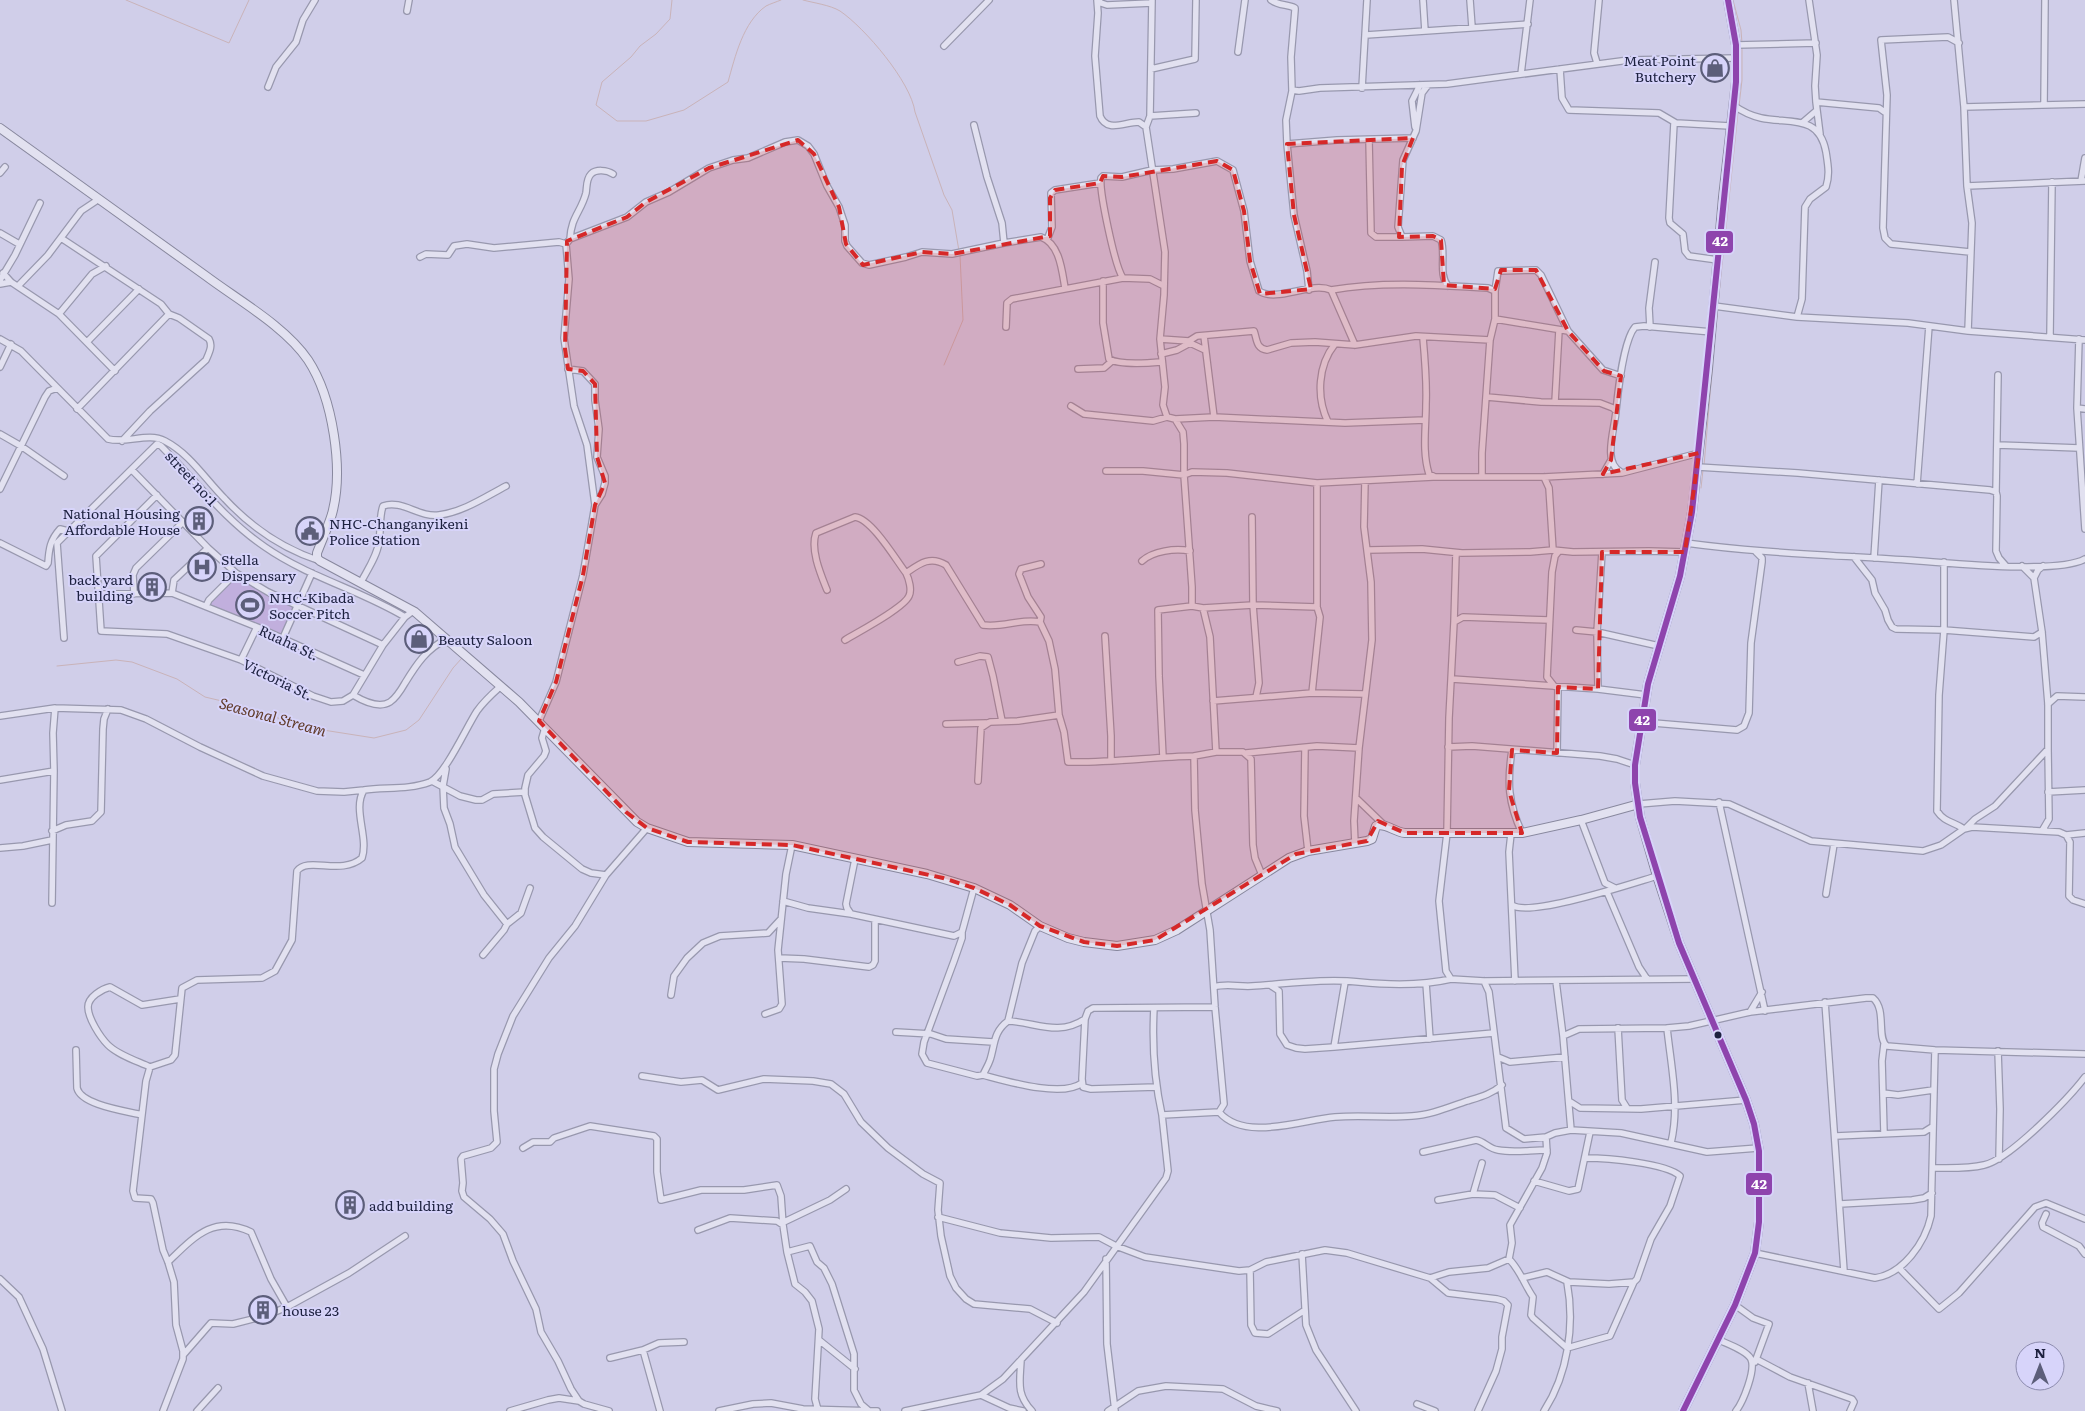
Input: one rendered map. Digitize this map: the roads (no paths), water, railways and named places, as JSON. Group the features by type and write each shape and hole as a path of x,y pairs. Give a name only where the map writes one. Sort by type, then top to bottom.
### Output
{"street":[{"path":"268,87 276,67 296,42 303,20 315,0"},
{"path":"407,11 409,0"},
{"path":"944,46 990,0"},
{"path":"1098,0 1105,5 1152,2 1150,116 1146,128 1165,252 1160,339 1165,386 1163,405 1167,417"},
{"path":"1098,0 1095,56 1102,122 1109,126 1139,122 1146,128"},
{"path":"1151,69 1195,59 1196,0"},
{"path":"1238,52 1245,0"},
{"path":"1272,0 1276,3 1295,8 1292,90 1286,120 1287,144 1294,215 1307,271 1309,290"},
{"path":"1362,88 1367,0"},
{"path":"1423,0 1425,31"},
{"path":"1470,0 1472,27"},
{"path":"1521,74 1530,0"},
{"path":"1598,63 1594,53 1599,0"},
{"path":"1683,1411 1735,1305 1755,1253 1759,1214 1758,1148 1754,1124 1746,1100 1679,943 1640,817 1635,783 1635,765 1648,684 1680,576 1698,467 1737,58 1728,0"},
{"path":"1797,317 1802,299 1805,207 1810,199 1826,187 1829,170 1816,110 1817,55 1809,0"},
{"path":"1954,0 1964,107 1967,186 1972,223 1968,331"},
{"path":"2044,105 2045,0"},
{"path":"1098,13 1105,5"},
{"path":"1366,35 1528,24"},
{"path":"1958,43 1948,37 1882,40 1887,95 1883,228 1886,238 1892,244 1957,249 1970,252"},
{"path":"1736,45 1816,43"},
{"path":"1292,90 1477,82 1521,74 1629,60 1737,58"},
{"path":"1560,69 1562,98 1570,110 1659,113 1676,123 1730,126"},
{"path":"1416,131 1412,101 1420,85"},
{"path":"1402,237 1398,227 1402,166 1405,153 1416,131 1420,98 1428,85"},
{"path":"1816,102 1879,108 1886,113"},
{"path":"1733,104 1759,118 1802,123 1820,134"},
{"path":"1964,107 2085,104"},
{"path":"1802,123 1816,110"},
{"path":"1150,116 1196,114"},
{"path":"1674,123 1670,223 1683,234 1685,251 1689,256 1718,260"},
{"path":"974,125 987,177 1002,223 1004,243"},
{"path":"0,128 284,334 308,361 328,406 336,446 334,503 332,514 317,553 317,558 320,561"},
{"path":"1287,144 1412,138"},
{"path":"420,257 426,254 448,255 454,246 461,244 494,248 568,241 626,217 646,202 669,192 709,168 733,160 748,158 778,145 798,140 808,146 814,154 827,186 839,207 845,225 846,244 864,264 869,265 922,252 952,254 1041,237 1047,240 1060,261 1065,288"},
{"path":"1369,140 1370,233 1376,237 1433,236 1441,240 1443,246 1444,278 1448,286"},
{"path":"1967,186 2083,181 2085,158"},
{"path":"1122,278 1114,257 1100,181 1103,176 1122,177 1152,170 1172,169 1217,161 1233,170 1244,211 1251,269 1259,291 1263,294 1366,286 1448,286 1488,288 1495,291"},
{"path":"0,173 6,167"},
{"path":"539,721 558,675 583,575 595,505 586,442 576,412 564,338 568,279 568,241 571,224 584,199 588,177 593,172 598,171 613,174"},
{"path":"1047,240 1052,227 1051,193 1056,190 1100,181"},
{"path":"2050,336 2052,182"},
{"path":"18,286 48,255 81,211 99,199"},
{"path":"0,280 40,202"},
{"path":"0,233 20,244"},
{"path":"61,238 161,304 169,314 179,318 209,339 211,343 206,360 150,411 122,440"},
{"path":"1650,327 1649,308 1655,262"},
{"path":"59,314 92,274 106,266"},
{"path":"1482,477 1490,340 1495,319 1495,291 1498,272 1536,270 1541,275 1568,331 1603,370 1621,376"},
{"path":"3,273 11,282 59,314 115,371"},
{"path":"1006,327 1007,303 1012,299 1122,278 1140,277 1156,281 1164,286"},
{"path":"1156,281 1164,279"},
{"path":"1103,281 1102,300 1107,355 1112,361 1162,362"},
{"path":"0,284 11,282"},
{"path":"87,342 138,289"},
{"path":"1331,290 1355,345"},
{"path":"1714,306 1797,317 2082,339 2077,408 2085,529"},
{"path":"77,409 169,314"},
{"path":"1495,319 1568,331"},
{"path":"1603,474 1611,460 1621,376 1632,331 1640,326 1712,332"},
{"path":"1917,484 1929,326"},
{"path":"1555,402 1559,330"},
{"path":"1161,354 1177,350 1197,336 1254,331 1258,345 1263,350 1291,343 1315,342 1355,345 1402,338 1490,340"},
{"path":"1204,336 1214,417"},
{"path":"1423,338 1426,392 1424,434 1427,467 1429,474 1435,477"},
{"path":"0,339 11,344 108,440 155,438 164,441 189,457 226,501 272,539 295,553 320,561 413,611 539,721 626,812 647,828 694,843 792,845 935,876 974,888 1010,904 1040,926 1084,942 1117,946 1155,940 1171,933 1289,858 1308,851 1372,839 1376,826 1383,824"},
{"path":"1160,339 1189,342 1205,350"},
{"path":"0,366 11,344"},
{"path":"1328,422 1323,408 1321,376 1325,357 1335,344"},
{"path":"1078,369 1107,367 1112,361"},
{"path":"568,369 583,371 595,384 594,400 599,429 598,457 605,476 602,494 595,505"},
{"path":"1998,375 1996,551 1998,558 2006,566"},
{"path":"0,489 45,397 49,391 57,388"},
{"path":"1487,397 1600,403 1616,411"},
{"path":"1071,406 1084,414 1153,421 1167,417 1175,419 1214,417 1345,423 1425,420"},
{"path":"2077,408 2085,409"},
{"path":"1175,419 1180,424 1183,432 1192,606"},
{"path":"0,434 22,446 64,476"},
{"name":"street no:1","path":"64,638 57,543 68,530 132,470 153,446 159,444 204,493 246,532 283,559 352,590 405,617"},
{"path":"1997,445 2079,448"},
{"path":"1106,471 1128,470 1184,475 1192,472 1227,473 1317,483 1435,477 1558,477 1622,473 1699,453"},
{"path":"1611,460 1618,471 1622,473"},
{"path":"1484,464 1493,477"},
{"path":"1698,467 1743,468 1996,492"},
{"path":"132,470 208,548 236,573 268,592 383,645"},
{"path":"1543,685 1547,676 1552,572 1556,550 1549,488 1544,477"},
{"path":"1549,488 1558,477"},
{"path":"1874,558 1879,480"},
{"path":"1355,843 1354,822 1359,748 1372,640 1372,582 1364,527 1365,481"},
{"path":"1312,693 1320,617 1317,607 1317,483"},
{"path":"360,582 376,555 379,544 380,513 383,506 389,504 398,505 425,514 438,515 476,502 506,486"},
{"path":"98,594 96,556 157,496"},
{"path":"828,590 821,574 814,538 816,533 855,517 868,524 906,573 910,590 906,600 896,609 845,640"},
{"path":"1252,517 1253,605 1259,683 1256,697"},
{"path":"134,594 133,575 136,568 183,522"},
{"path":"0,543 46,566 53,537 60,530 68,530"},
{"path":"172,593 174,580 208,548"},
{"path":"1368,550 1422,549 1456,553 1556,550 1602,552 1685,548 2006,566 2044,566 2084,561"},
{"path":"1142,561 1151,555 1190,550"},
{"path":"1642,722 1737,730 1744,726 1749,713 1750,642 1762,562 1762,558 1756,551"},
{"path":"1988,565 1996,551"},
{"path":"1598,689 1597,632 1602,552"},
{"path":"1451,979 1446,971 1439,901 1447,833 1448,747 1456,553"},
{"path":"1854,557 1872,580 1875,593 1892,626 1896,629 1944,630 2034,637 2042,642"},
{"path":"906,573 918,563 929,560 946,565 983,625 999,626 1028,620 1040,622"},
{"path":"1944,562 1944,630 1939,695 1937,810 1944,820 1965,828 1999,827 2059,832 2066,835 2085,833"},
{"path":"1041,564 1021,569 1019,574 1028,597 1041,616 1040,622 1049,641 1055,669 1068,762 1124,762 1163,757 1194,756 1216,752 1246,753 1305,748 1359,748"},
{"path":"2022,566 2034,578"},
{"path":"2042,831 2049,821 2048,704 2042,632 2034,578 2038,570 2044,566"},
{"path":"206,606 209,600 236,573"},
{"path":"282,640 312,573"},
{"name":"Ruaha St.","path":"98,594 172,593 256,627 364,675"},
{"name":"Victoria St.","path":"98,594 101,631 167,634 241,660 324,700 340,702 353,695"},
{"path":"1163,757 1158,610 1192,606 1203,608 1253,605 1317,607"},
{"path":"1203,608 1210,637 1216,752"},
{"path":"413,611 405,617 383,645 353,695 366,702 389,703 420,659 439,642 447,639"},
{"path":"1454,622 1463,617 1549,620"},
{"path":"241,660 256,627"},
{"path":"1576,630 1597,632 1659,646"},
{"path":"2034,637 2042,632"},
{"path":"1105,636 1111,736 1110,761"},
{"path":"958,662 980,656 988,657 1002,721"},
{"path":"1547,676 1556,686 1557,753"},
{"path":"1452,679 1598,689 1646,695"},
{"path":"501,686 487,698 458,742 446,767 443,786 444,808 456,847 480,888 507,924"},
{"path":"1213,701 1312,693 1364,694"},
{"path":"2048,704 2057,696 2085,696"},
{"path":"0,716 55,708 120,710 146,719 256,774 279,779 299,787 327,792 401,788 432,781 446,767"},
{"path":"52,903 53,732 55,708"},
{"path":"52,831 66,825 92,821 101,812 103,729 108,709"},
{"path":"946,724 1018,721 1060,714"},
{"path":"978,781 981,728 986,723"},
{"path":"545,728 542,738 546,751 528,775 525,792 535,828 543,837 582,869 591,873 606,875"},
{"path":"1448,747 1472,746 1612,758 1635,765"},
{"path":"1305,748 1304,816 1308,851"},
{"path":"1356,798 1383,824 1398,833 1522,833 1581,820 1639,804 1675,801 1719,802 1738,807 1811,841 1923,852 1941,845 1965,828 1975,818 1995,806 2048,749"},
{"path":"1512,750 1508,779 1509,791 1516,821 1522,833"},
{"path":"1246,753 1251,759 1253,845 1255,858 1262,875"},
{"path":"1194,756 1194,790 1202,884 1208,911 1214,1007 1224,1104 1218,1112"},
{"path":"0,780 54,771"},
{"path":"432,781 460,796 476,800 482,800 493,794 525,792"},
{"path":"180,999 142,1006 110,987 94,995 88,1006 90,1015 108,1045 150,1067 171,1060 175,1055 180,999 184,985 197,980 262,978 275,970 292,940 298,868 306,865 347,867 362,858 364,843 360,798 364,790"},
{"path":"2048,792 2085,790"},
{"path":"1719,802 1766,1011"},
{"path":"1581,820 1605,883 1615,888"},
{"path":"2049,821 2059,832"},
{"path":"579,1401 541,1332 536,1309 503,1234 490,1219 464,1197 462,1191 461,1159 463,1156 491,1148 497,1142 494,1111 494,1069 506,1031 521,1001 549,958 575,926 606,875 647,828"},
{"path":"1511,834 1509,848 1515,981"},
{"path":"2066,835 2070,842 2071,852 2069,896 2073,900 2085,904"},
{"path":"0,848 23,846 52,840"},
{"path":"1826,894 1834,844"},
{"path":"765,1014 779,1009 782,1004 779,958 780,920 792,845"},
{"path":"852,914 846,904 854,859"},
{"path":"1513,916 1521,909 1607,892 1657,876"},
{"path":"484,955 507,924 520,913 530,888"},
{"path":"974,888 962,938 932,1024 926,1034 922,1054 927,1063 1012,1083 1070,1089 1082,1083"},
{"path":"1607,892 1639,967 1648,979"},
{"path":"783,902 808,908 852,914 875,921 948,936 954,936 962,932"},
{"path":"1512,905 1521,909"},
{"path":"671,995 674,976 687,958 703,943 720,936 768,933 780,920"},
{"path":"779,958 869,967 875,961 875,921"},
{"path":"983,1075 990,1059 993,1042 1002,1025 1008,1021 1022,964 1035,931 1040,926"},
{"path":"1214,987 1224,985 1247,986 1345,982 1380,985 1426,983 1451,979 1484,981 1695,979"},
{"path":"1484,981 1489,992 1506,1128 1524,1139 1546,1137 1571,1130 1621,1133 1706,1152 1758,1148"},
{"path":"1556,981 1571,1130"},
{"path":"1334,1047 1345,982"},
{"path":"1426,983 1430,1039"},
{"path":"1270,985 1279,991 1280,1034 1290,1046 1305,1049 1494,1033"},
{"path":"1750,1012 1762,992"},
{"path":"1563,1036 1579,1028 1667,1028 1690,1026 1750,1012 1825,1002 1874,998 1879,1005 1884,1044 1882,1060 1884,1133"},
{"path":"1825,1002 1829,1074 1836,1136 1844,1271"},
{"path":"1156,1087 1091,1089 1084,1087 1082,1083 1085,1019 1088,1011 1093,1008 1214,1007"},
{"path":"905,1411 981,1394 1003,1379 1057,1323 1089,1286 1106,1259 1168,1174 1162,1115 1156,1087 1153,1036 1154,1008"},
{"path":"1008,1021 1047,1028 1074,1026 1085,1019"},
{"path":"1618,1028 1622,1100 1627,1108"},
{"path":"1667,1028 1676,1107 1671,1143"},
{"path":"896,1032 926,1034 946,1039 993,1042"},
{"path":"1884,1044 1896,1048 1935,1050 2085,1054"},
{"path":"76,1050 78,1092 93,1102 142,1115"},
{"path":"1755,1253 1875,1278 1884,1277 1899,1268 1920,1244 1929,1227 1933,1168 1932,1127 1935,1050"},
{"path":"1998,1051 1999,1159"},
{"path":"1498,1057 1506,1062 1565,1056"},
{"path":"1500,1070 1506,1062"},
{"path":"150,1067 146,1081 133,1196 139,1199 151,1199 153,1203 174,1289 177,1333 184,1354"},
{"path":"642,1076 681,1082 702,1080 718,1090 764,1079 813,1081 831,1084 844,1094 861,1122 888,1148 923,1174 940,1183 938,1217 950,1276 953,1284 963,1296 974,1304 1030,1309 1057,1323"},
{"path":"1933,1168 1985,1165 1999,1159 2021,1142 2085,1076"},
{"path":"1162,1115 1218,1112 1235,1124 1261,1128 1336,1117 1411,1116 1432,1113 1486,1095 1502,1085"},
{"path":"1883,1093 1898,1095 1933,1090"},
{"path":"1570,1113 1580,1108 1676,1107 1746,1100"},
{"path":"1569,1101 1580,1108"},
{"path":"523,1148 534,1142 550,1142 554,1138 590,1126 654,1136 657,1139 659,1199 663,1200 701,1190 744,1190 777,1184 781,1196 787,1252 795,1284 812,1301 819,1329 816,1370 818,1410"},
{"path":"1836,1136 1924,1132 1932,1127"},
{"path":"1534,1182 1566,1191 1578,1189 1590,1132"},
{"path":"1924,1132 1932,1138"},
{"path":"1509,1258 1512,1243 1510,1225 1542,1168 1547,1150 1546,1137"},
{"path":"1423,1152 1476,1140 1480,1140 1490,1148 1500,1150 1547,1150"},
{"path":"1567,1348 1610,1336 1637,1279 1651,1239 1670,1206 1680,1176 1672,1172 1630,1161 1586,1158"},
{"path":"1473,1194 1482,1163"},
{"path":"784,1224 846,1189"},
{"path":"1840,1204 1912,1200 1924,1198 1932,1193"},
{"path":"1438,1200 1473,1194 1495,1195 1520,1208"},
{"path":"1899,1268 1940,1309 1958,1293 2035,1207 2046,1203 2085,1219"},
{"path":"2046,1214 2042,1223 2043,1227 2078,1246 2085,1254"},
{"path":"938,1217 1000,1233 1051,1238 1099,1237 1145,1257 1239,1271 1250,1270 1266,1262 1325,1250 1347,1253 1430,1278 1448,1293 1504,1301 1508,1305 1502,1337 1502,1349 1496,1370 1478,1411"},
{"path":"698,1230 734,1218 777,1221 784,1224"},
{"path":"168,1262 189,1242 212,1227 231,1225 240,1227 252,1232 271,1279 287,1307"},
{"path":"163,1411 184,1354 211,1323 233,1324 266,1316 287,1307 365,1263 405,1236"},
{"path":"787,1252 810,1246 817,1262 824,1268 832,1284 854,1354 854,1390 865,1410"},
{"path":"1302,1254 1306,1326 1316,1350 1356,1411"},
{"path":"1509,1258 1516,1266 1533,1297 1531,1315 1567,1348"},
{"path":"1430,1278 1449,1272 1488,1268 1509,1258"},
{"path":"1106,1259 1107,1344 1112,1410"},
{"path":"1250,1270 1251,1325 1255,1333 1268,1334 1305,1310"},
{"path":"1522,1278 1549,1272 1566,1282 1609,1284 1634,1282"},
{"path":"0,1279 19,1297 43,1348 62,1411"},
{"path":"1544,1411 1556,1389 1567,1348 1571,1307 1566,1282"},
{"path":"1735,1305 1753,1318 1769,1324 1742,1402 1736,1411"},
{"path":"1717,1339 1743,1353 1751,1359 1753,1366"},
{"path":"819,1340 855,1369"},
{"path":"610,1358 643,1350 659,1343 684,1342"},
{"path":"643,1350 660,1411"},
{"path":"1756,1359 1790,1377 1853,1400 1850,1411"},
{"path":"1021,1360 1020,1392 1024,1402 1032,1411"},
{"path":"1808,1383 1814,1411"},
{"path":"1112,1410 1138,1391 1166,1386 1223,1389 1251,1404 1277,1411"},
{"path":"197,1411 218,1388"},
{"path":"981,1394 1009,1410 1022,1411"},
{"path":"510,1411 559,1398 579,1401 609,1411"},
{"path":"753,1404 753,1411"},
{"path":"718,1411 753,1404 771,1404 818,1410 877,1411"},
{"path":"1417,1404 1435,1411"}],"waterway":[{"path":"126,0 229,43 249,0"},
{"path":"672,0 670,19 602,82 596,105 617,121 646,121 684,110 728,82 741,41 751,21 766,6 781,0"},
{"path":"803,0 840,11 862,30 896,71 912,100 944,195 952,210 959,251"},
{"path":"1733,0 1741,30 1742,43"},
{"path":"1739,106 1742,80 1742,47"},
{"path":"1718,304 1738,112"},
{"path":"944,365 963,320 960,255"},
{"path":"1713,349 1718,308"},
{"path":"1704,466 1712,371"},
{"path":"1701,488 1703,470"},
{"name":"Seasonal Stream","path":"57,666 116,660 132,662 177,679 205,697 243,706 304,727 374,738 406,730 419,720 453,668 462,658"}],"place":[{"name":"Meat Point Butchery","path":"1715,68"},
{"name":"National Housing Affordable House","path":"199,521"},
{"name":"NHC-Changanyikeni Police Station","path":"310,531"},
{"name":"Stella Dispensary","path":"202,567"},
{"name":"back yard building","path":"152,587"},
{"name":"NHC-Kibada Soccer Pitch","path":"250,605"},
{"name":"Beauty Saloon","path":"419,639"},
{"name":"add building","path":"350,1205"},
{"name":"house 23","path":"263,1310"}]}
